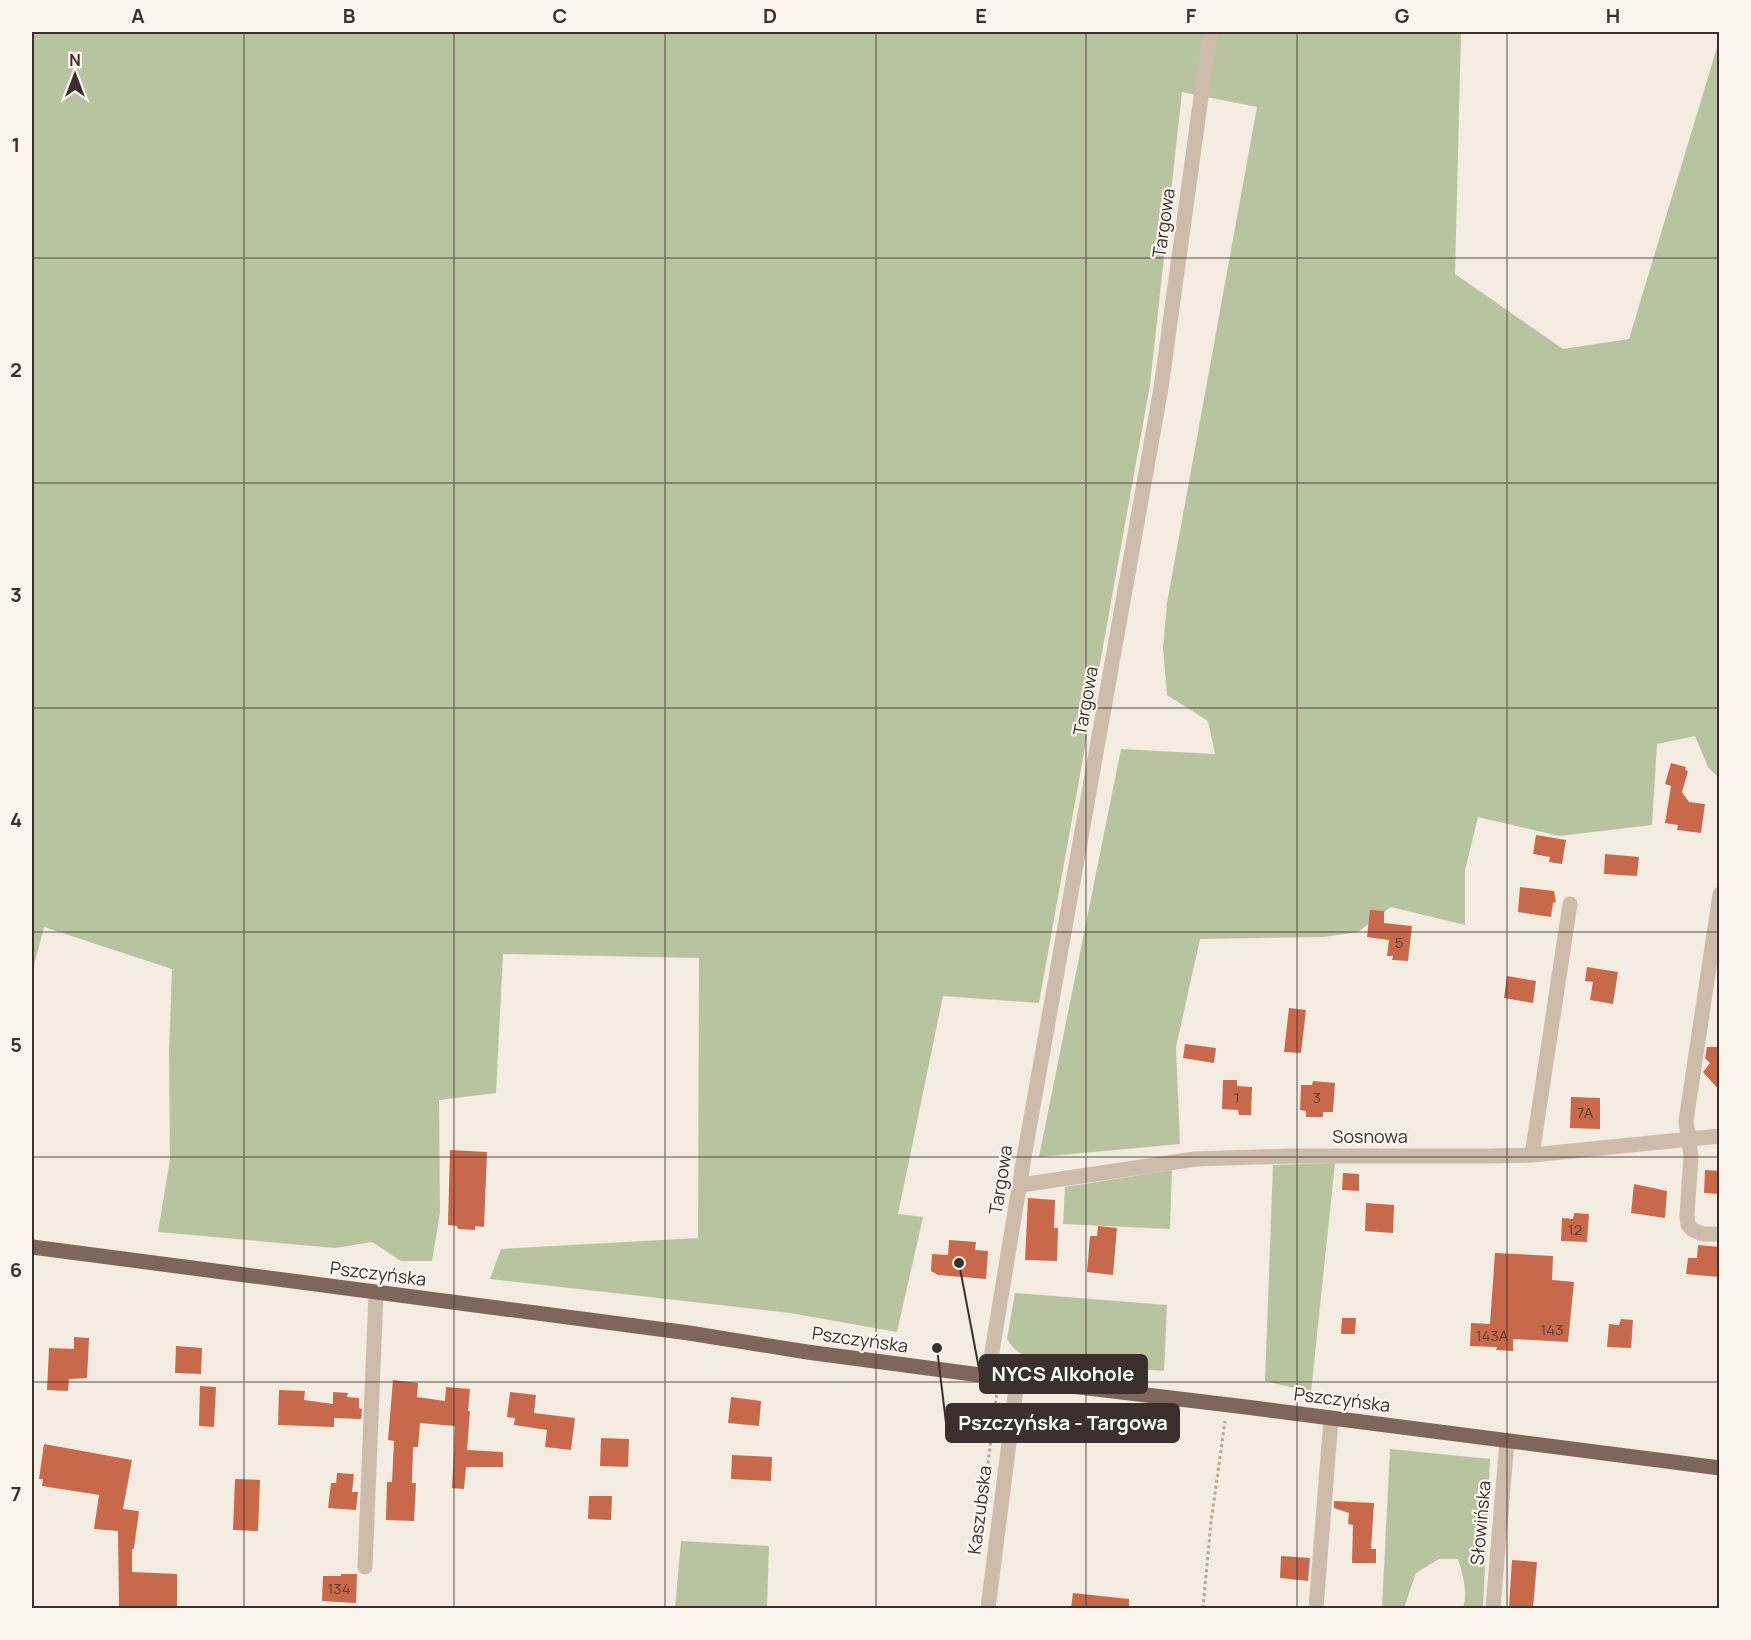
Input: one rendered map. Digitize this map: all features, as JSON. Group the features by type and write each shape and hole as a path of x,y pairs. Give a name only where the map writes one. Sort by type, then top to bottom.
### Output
{"main road":[{"name":"Pszczyńska","path":"32,1247 689,1333 807,1352 1017,1380 1227,1404 1719,1468"}],"street":[{"name":"Targowa","path":"988,1376 1028,1134 1161,388 1210,32"},
{"path":"1719,894 1686,1121 1691,1156 1687,1215 1689,1225 1693,1230 1703,1234 1719,1234"},
{"path":"1532,1155 1570,904"},
{"name":"Sosnowa","path":"1021,1185 1195,1159 1290,1156 1532,1155 1719,1136"},
{"path":"365,1567 376,1293"},
{"name":"Kaszubska","path":"988,1608 1017,1380"},
{"path":"1316,1608 1331,1419"},
{"name":"Słowińska","path":"1493,1608 1508,1441"}],"path":[{"path":"1203,1608 1211,1522 1227,1404"}],"green space":[{"path":"32,32 1461,32 1455,274 1563,349 1629,339 1719,41 1719,778 1708,767 1695,736 1657,744 1652,825 1559,836 1478,817 1465,870 1465,925 1391,907 1358,932 1324,937 1200,939 1176,1047 1180,1144 1039,1157 1121,749 1215,754 1208,721 1167,695 1163,648 1167,603 1257,107 1182,92 1150,385 1039,1003 943,996 898,1214 923,1217 897,1332 790,1313 490,1279 501,1249 698,1238 699,958 503,954 496,1093 439,1100 440,1213 432,1261 401,1261 372,1242 335,1248 158,1232 170,1159 169,1052 172,969 44,927 32,973"},
{"path":"1335,1163 1311,1392 1265,1381 1273,1165"},
{"path":"1172,1170 1170,1229 1063,1224 1065,1187"},
{"path":"1015,1293 1167,1305 1164,1371 1039,1361 1024,1356 1007,1339"},
{"path":"1390,1449 1490,1459 1483,1608 1463,1608 1465,1590 1458,1559 1439,1559 1416,1573 1404,1608 1382,1608"},
{"path":"681,1541 769,1546 767,1608 675,1608"}],"building":[{"path":"1671,763 1686,767 1685,770 1688,771 1682,792 1689,802 1705,804 1701,833 1677,830 1678,825 1665,823 1671,786 1665,784"},
{"path":"1536,835 1566,840 1562,864 1549,862 1550,857 1533,854"},
{"path":"1605,854 1639,857 1637,876 1604,874"},
{"path":"1520,887 1554,891 1556,902 1553,903 1551,917 1518,912"},
{"path":"1370,910 1384,911 1384,923 1412,926 1408,961 1392,960 1393,956 1387,956 1389,940 1367,937"},
{"path":"1587,967 1618,972 1613,1004 1590,1000 1593,982 1585,981"},
{"path":"1507,976 1536,981 1533,1003 1504,998"},
{"path":"1289,1008 1306,1010 1301,1053 1284,1052"},
{"path":"1185,1044 1216,1048 1214,1063 1183,1058"},
{"path":"1707,1047 1719,1047 1719,1090 1703,1072 1710,1063 1705,1058"},
{"path":"1223,1080 1237,1080 1237,1086 1252,1087 1251,1115 1239,1115 1238,1110 1222,1109"},
{"path":"1313,1081 1335,1083 1333,1112 1323,1112 1323,1117 1306,1117 1306,1111 1300,1110 1301,1085 1312,1085"},
{"path":"1571,1097 1600,1098 1600,1129 1570,1128"},
{"path":"450,1150 487,1152 484,1227 475,1226 475,1230 458,1229 457,1226 448,1225"},
{"path":"1705,1170 1719,1171 1719,1194 1704,1193"},
{"path":"1343,1173 1359,1174 1359,1191 1342,1190"},
{"path":"1634,1184 1667,1191 1665,1218 1631,1213"},
{"path":"1028,1198 1055,1200 1054,1228 1058,1228 1057,1261 1025,1260"},
{"path":"1366,1203 1394,1205 1393,1233 1365,1231"},
{"path":"1574,1213 1589,1214 1587,1242 1561,1241 1562,1218 1573,1219"},
{"path":"1098,1226 1117,1228 1113,1275 1087,1272 1090,1236 1097,1236"},
{"path":"949,1240 976,1242 975,1250 988,1251 986,1279 938,1275 931,1271 932,1254 948,1255"},
{"path":"1698,1245 1719,1247 1719,1277 1686,1274 1688,1258 1697,1258"},
{"path":"1495,1253 1553,1256 1552,1280 1574,1282 1568,1342 1513,1339 1513,1351 1496,1350 1497,1347 1470,1346 1471,1323 1490,1324"},
{"path":"1342,1318 1356,1318 1355,1334 1341,1334"},
{"path":"1621,1319 1633,1320 1631,1348 1607,1347 1609,1324 1619,1325"},
{"path":"74,1337 89,1338 87,1378 69,1379 68,1391 47,1390 49,1348 74,1349"},
{"path":"176,1346 202,1348 201,1374 175,1373"},
{"path":"393,1380 418,1383 417,1397 445,1401 446,1387 470,1389 467,1450 503,1452 503,1467 466,1467 464,1489 452,1488 455,1426 420,1423 418,1447 413,1447 412,1483 416,1483 414,1521 386,1520 387,1482 392,1482 394,1441 388,1440"},
{"path":"200,1386 216,1387 214,1427 199,1426"},
{"path":"279,1390 305,1391 304,1400 333,1404 333,1392 348,1393 347,1397 359,1398 359,1408 362,1409 361,1419 334,1418 334,1427 278,1425"},
{"path":"510,1392 536,1395 534,1413 575,1418 571,1450 545,1447 547,1430 514,1425 515,1418 507,1417"},
{"path":"731,1397 761,1401 759,1426 728,1423"},
{"path":"601,1438 629,1439 628,1467 600,1466"},
{"path":"44,1444 132,1460 123,1509 139,1511 132,1550 132,1572 177,1574 177,1608 119,1606 118,1531 94,1529 99,1495 42,1486 43,1479 39,1479"},
{"path":"732,1455 772,1457 771,1481 731,1479"},
{"path":"337,1473 354,1474 352,1492 358,1492 356,1510 328,1508 331,1483 336,1483"},
{"path":"235,1479 260,1480 258,1531 233,1530"},
{"path":"589,1496 612,1496 611,1520 588,1519"},
{"path":"1334,1501 1374,1503 1371,1549 1376,1549 1376,1563 1352,1563 1353,1525 1348,1524 1349,1513 1334,1508"},
{"path":"1281,1556 1310,1558 1308,1581 1280,1578"},
{"path":"1512,1560 1537,1562 1533,1608 1509,1608"},
{"path":"341,1574 357,1574 356,1603 322,1601 323,1576 341,1576"},
{"path":"1073,1593 1129,1599 1129,1608 1071,1608"}],"place":[{"name":"NYCS Alkohole","path":"959,1263"},
{"name":"Pszczyńska - Targowa","path":"937,1348"}]}
